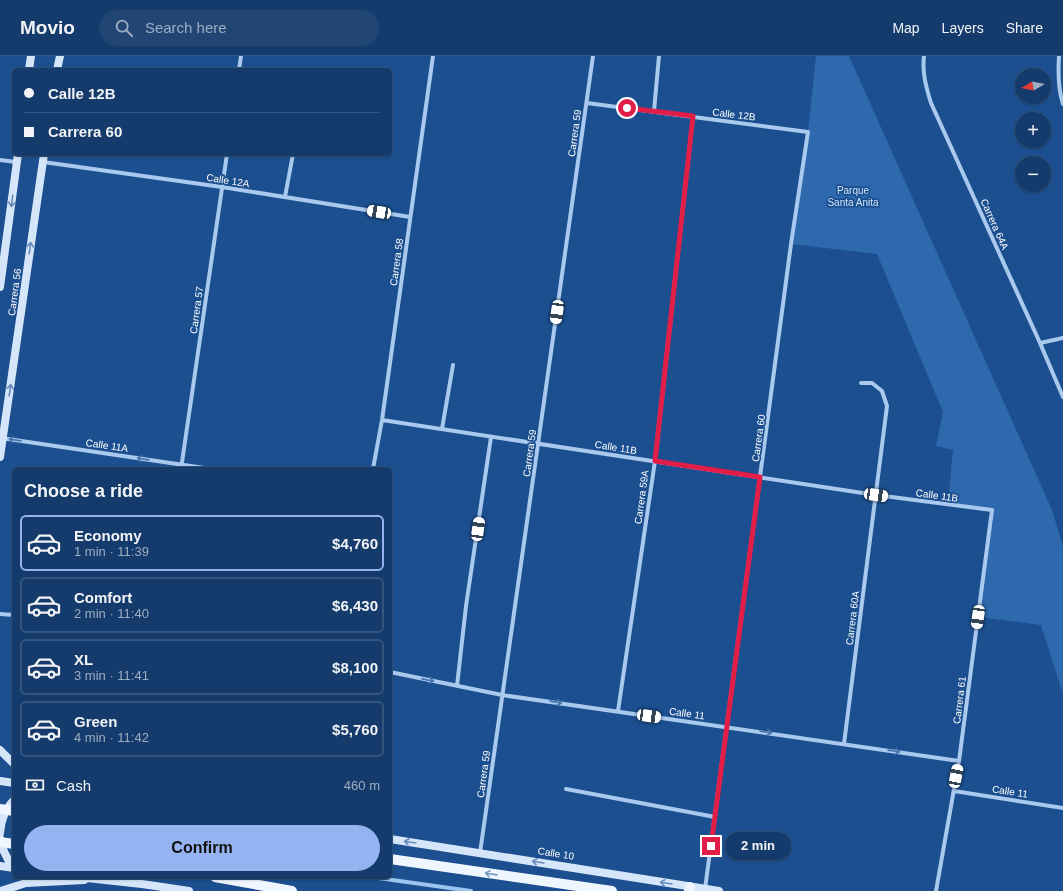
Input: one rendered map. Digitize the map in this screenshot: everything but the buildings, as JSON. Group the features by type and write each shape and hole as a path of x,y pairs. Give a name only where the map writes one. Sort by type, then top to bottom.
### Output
{"main road":[{"path":"0,809 12,811"},
{"path":"0,842 12,844"},
{"path":"392,859 612,891"},
{"path":"226,879 292,891"}],"street":[{"path":"29,68 31,56"},
{"path":"57,68 60,56"},
{"path":"239,68 241,56"},
{"name":"Carrera 58","path":"373,467 382,420 433,56"},
{"name":"Carrera 59","path":"480,853 593,56"},
{"path":"654,111 660,56"},
{"name":"Carrera 64A","path":"924,56 923,65 925,84 931,103 1063,397"},
{"path":"1058,56 1059,87 1063,104"},
{"name":"Calle 12B","path":"587,103 808,132"},
{"name":"Carrera 59A","path":"618,711 655,461 693,116"},
{"name":"Carrera 60","path":"705,889 790,252 808,132"},
{"name":"Carrera 57","path":"181,467 227,156"},
{"path":"285,197 293,156"},
{"path":"0,160 17,158"},
{"name":"Carrera 56","path":"0,287 17,158"},
{"name":"Calle 12A","path":"43,158 410,217"},
{"name":"Carrera 56","path":"0,457 1,438 43,158"},
{"path":"1040,343 1063,338"},
{"path":"442,429 453,365"},
{"name":"Carrera 60A","path":"844,744 886,406 882,391 872,383 861,383"},
{"name":"Calle 11B","path":"382,420 876,495 992,510"},
{"path":"457,686 466,606 491,437"},
{"name":"Calle 11A","path":"1,438 181,467"},
{"name":"Carrera 61","path":"936,891 959,761 992,510"},
{"path":"0,614 12,615"},
{"name":"Calle 11","path":"392,672 502,695 959,761"},
{"path":"0,750 12,762"},
{"path":"0,781 12,782"},
{"path":"0,784 12,782"},
{"path":"566,789 715,817"},
{"name":"Calle 11","path":"954,791 1063,808"},
{"path":"0,833 0,825 4,814 12,802"},
{"path":"0,838 2,848 12,865"},
{"name":"Calle 10","path":"392,839 689,889 719,891"},
{"path":"0,866 12,868"},
{"path":"0,891 26,883 94,879 143,887 189,891"}],"green space":[{"name":"Parque Santa Anita","path":"816,56 849,56 1052,510 1063,546 1063,694 1041,625 978,617 991,510 948,505 953,450 936,446 943,412 877,254 791,244 808,132"}],"waterway":[{"path":"385,879 471,891"}],"route":[{"path":"627,108 693,116 655,461 760,477 711,846"}]}
